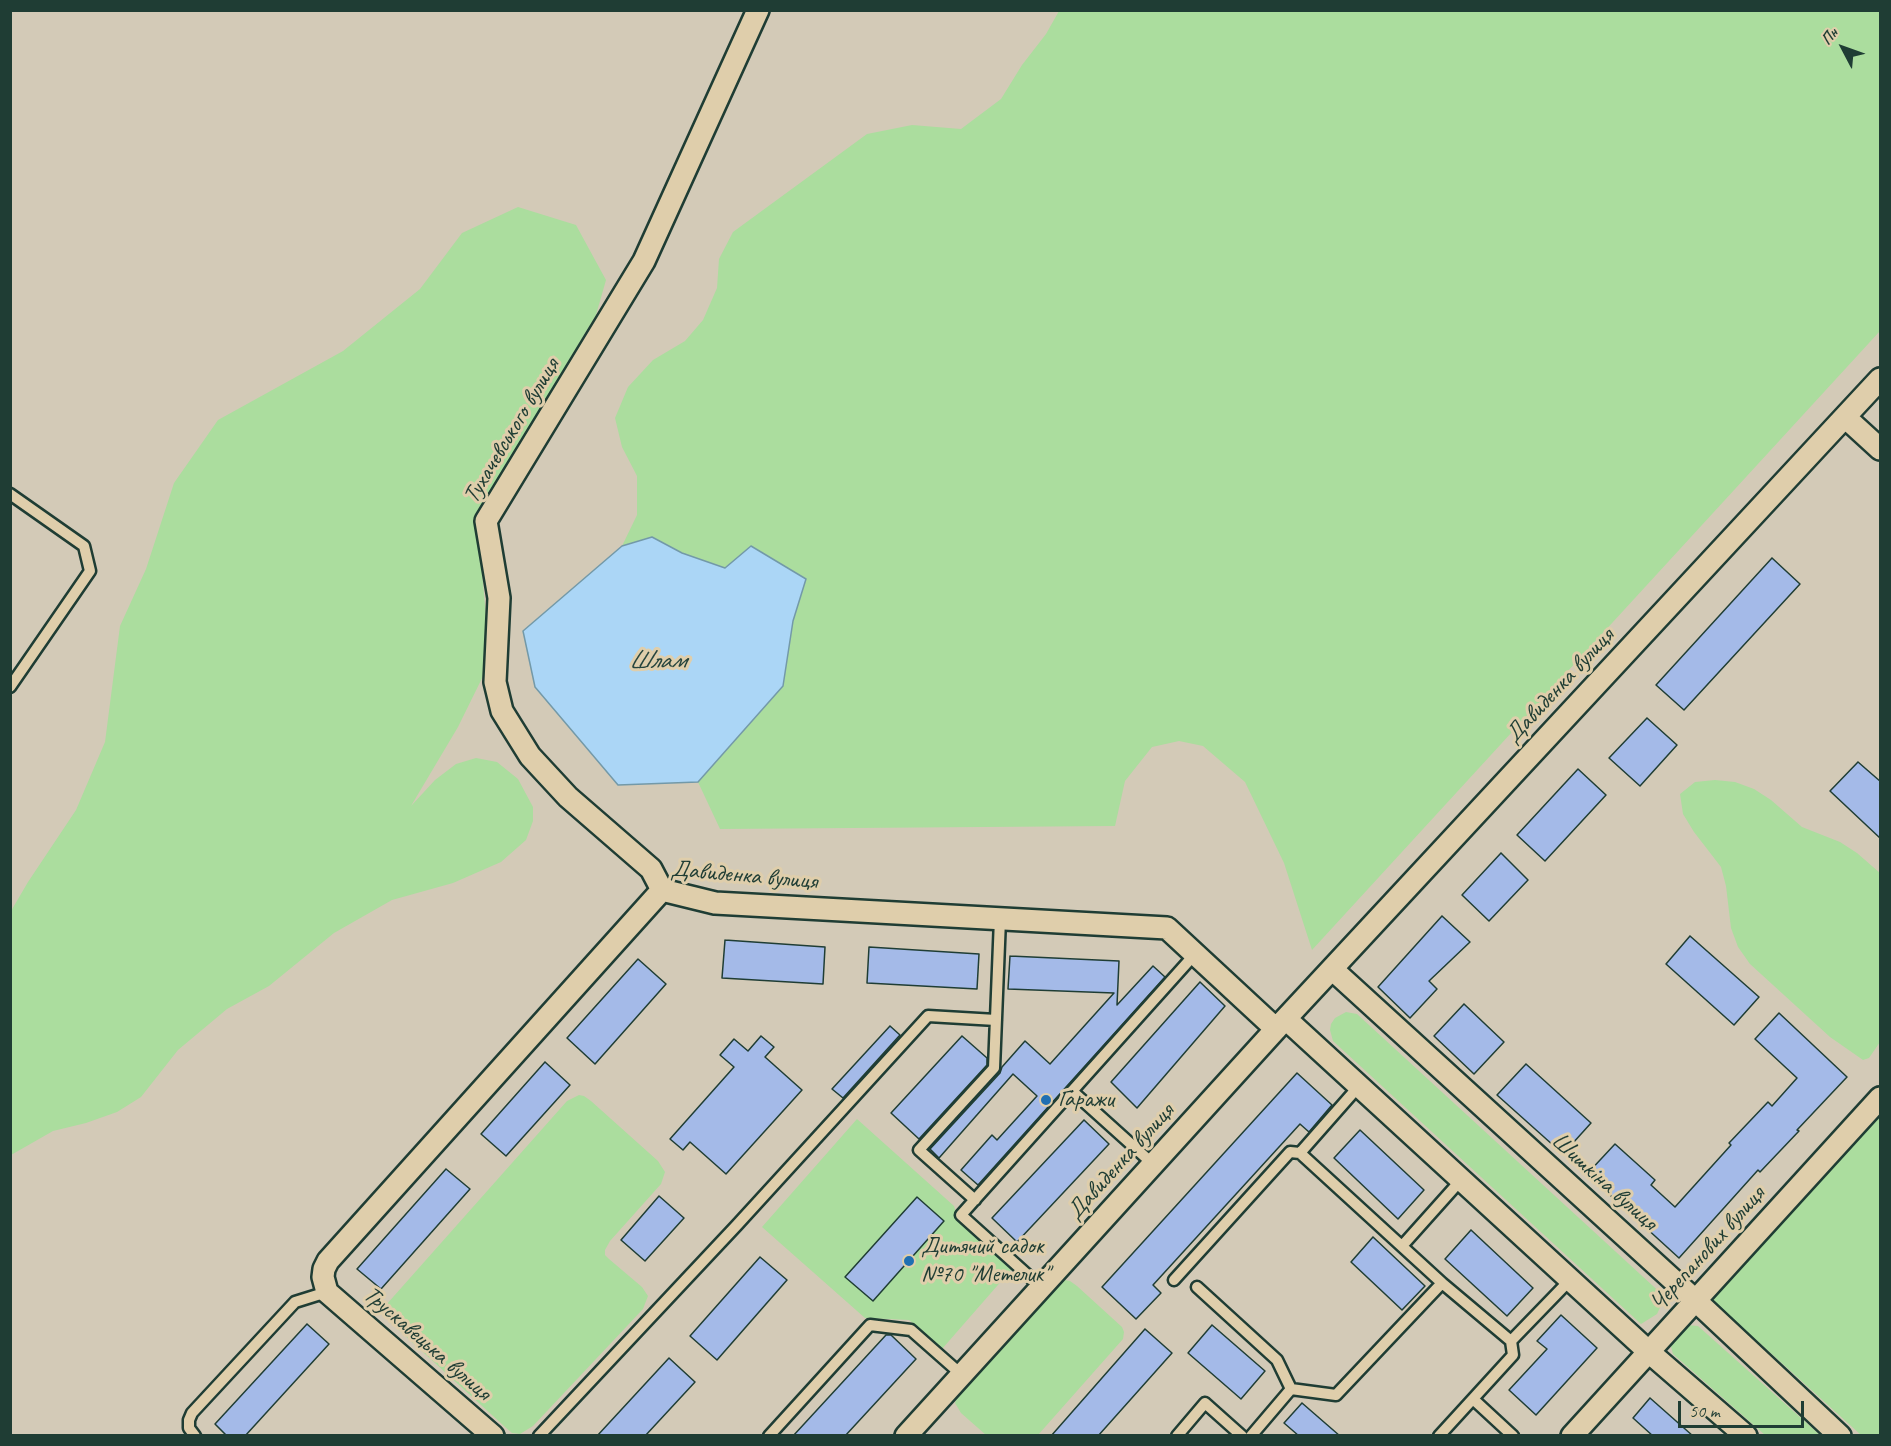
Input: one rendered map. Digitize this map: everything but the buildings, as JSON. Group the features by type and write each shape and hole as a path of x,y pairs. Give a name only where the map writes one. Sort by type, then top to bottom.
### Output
{"street":[{"name":"Тухачевського вулиця","path":"662,890 651,869 568,797 530,756 502,711 495,682 499,598 486,521 644,261 758,10"},
{"name":"Давиденка вулиця","path":"906,1436 1281,1024 1881,379"},
{"path":"1845,417 1881,448"},
{"name":"Давиденка вулиця","path":"327,1292 323,1277 328,1261 662,890 715,903 1167,928 1195,954 1281,1024"},
{"name":"Шишкiна вулиця","path":"1332,969 1695,1300 1840,1436"},
{"path":"1281,1024 1359,1086 1649,1352 1746,1436"},
{"name":"Черепанових вулиця","path":"1572,1436 1881,1098"},
{"name":"Трускавецька вулиця","path":"327,1292 493,1436"}],"lane":[{"path":"10,494 84,546 90,571 10,687"},
{"path":"975,1200 919,1150 994,1068 1000,919"},
{"path":"1041,1287 962,1215 1195,954"},
{"path":"539,1436 730,1233 928,1016 996,1020"},
{"path":"1300,1153 1359,1086"},
{"path":"1072,1091 1153,1164"},
{"path":"1174,1280 1290,1152 1300,1153 1442,1283 1511,1341 1514,1355 1439,1436"},
{"path":"1402,1246 1461,1180"},
{"path":"1511,1341 1570,1280"},
{"path":"1291,1389 1336,1395 1442,1283"},
{"path":"1197,1287 1277,1360 1291,1389"},
{"path":"195,1436 189,1428 192,1413 295,1302 327,1292"},
{"path":"772,1434 870,1325 911,1330 962,1375"},
{"path":"1251,1436 1291,1389"},
{"path":"1473,1399 1513,1436"},
{"path":"1177,1436 1205,1403 1242,1436"}],"green space":[{"path":"1059,11 1880,11 1880,331 1312,950 1284,863 1245,782 1203,746 1179,741 1152,747 1125,781 1115,826 720,829 698,782 783,686 793,621 805,579 725,568 682,553 652,537 622,546 637,515 637,476 622,447 615,418 628,387 653,360 685,341 703,320 717,288 719,259 733,232 867,134 912,125 961,129 1001,99 1022,65 1046,34"},
{"path":"518,207 576,225 606,280 596,315 477,514 490,662 458,727 411,806 435,780 456,764 476,758 497,762 518,779 533,807 533,821 526,840 501,862 453,883 392,900 334,933 269,986 227,1009 178,1050 141,1097 117,1112 53,1131 11,1155 11,911 76,810 105,742 120,626 146,569 174,483 218,420 343,351 420,289 462,233"},
{"path":"1715,780 1735,782 1754,789 1771,800 1802,827 1840,842 1880,873 1880,1042 1869,1058 1863,1060 1830,1037 1750,964 1738,947 1731,928 1726,886 1721,867 1683,814 1680,794 1695,782"},
{"path":"1346,1012 1357,1014 1665,1297 1657,1314 1641,1324 1333,1041 1331,1024 1335,1018"},
{"path":"579,1095 591,1101 658,1161 665,1172 661,1184 610,1241 605,1250 605,1255 642,1287 648,1296 643,1309 533,1426 520,1434 512,1433 390,1322 385,1312 386,1305 567,1101"},
{"path":"1880,1111 1880,1435 1861,1435 1710,1298"},
{"path":"857,1119 954,1206 958,1220 1011,1270 942,1349 909,1320 865,1318 762,1227"},
{"path":"1065,1280 1077,1286 1122,1327 1123,1339 1038,1435 986,1435 961,1413 955,1403 957,1397 1060,1282"},
{"path":"1686,1325 1698,1326 1820,1435 1765,1435 1673,1354 1670,1343"}],"water":[{"name":"Шлам","path":"652,537 682,553 725,568 751,546 806,579 793,621 783,686 698,782 618,785 535,687 523,631 622,546"}],"place":[{"name":"Гаражи","path":"1046,1100"},
{"name":"Дитячий садок №70 \"Метелик\"","path":"909,1261"}]}
